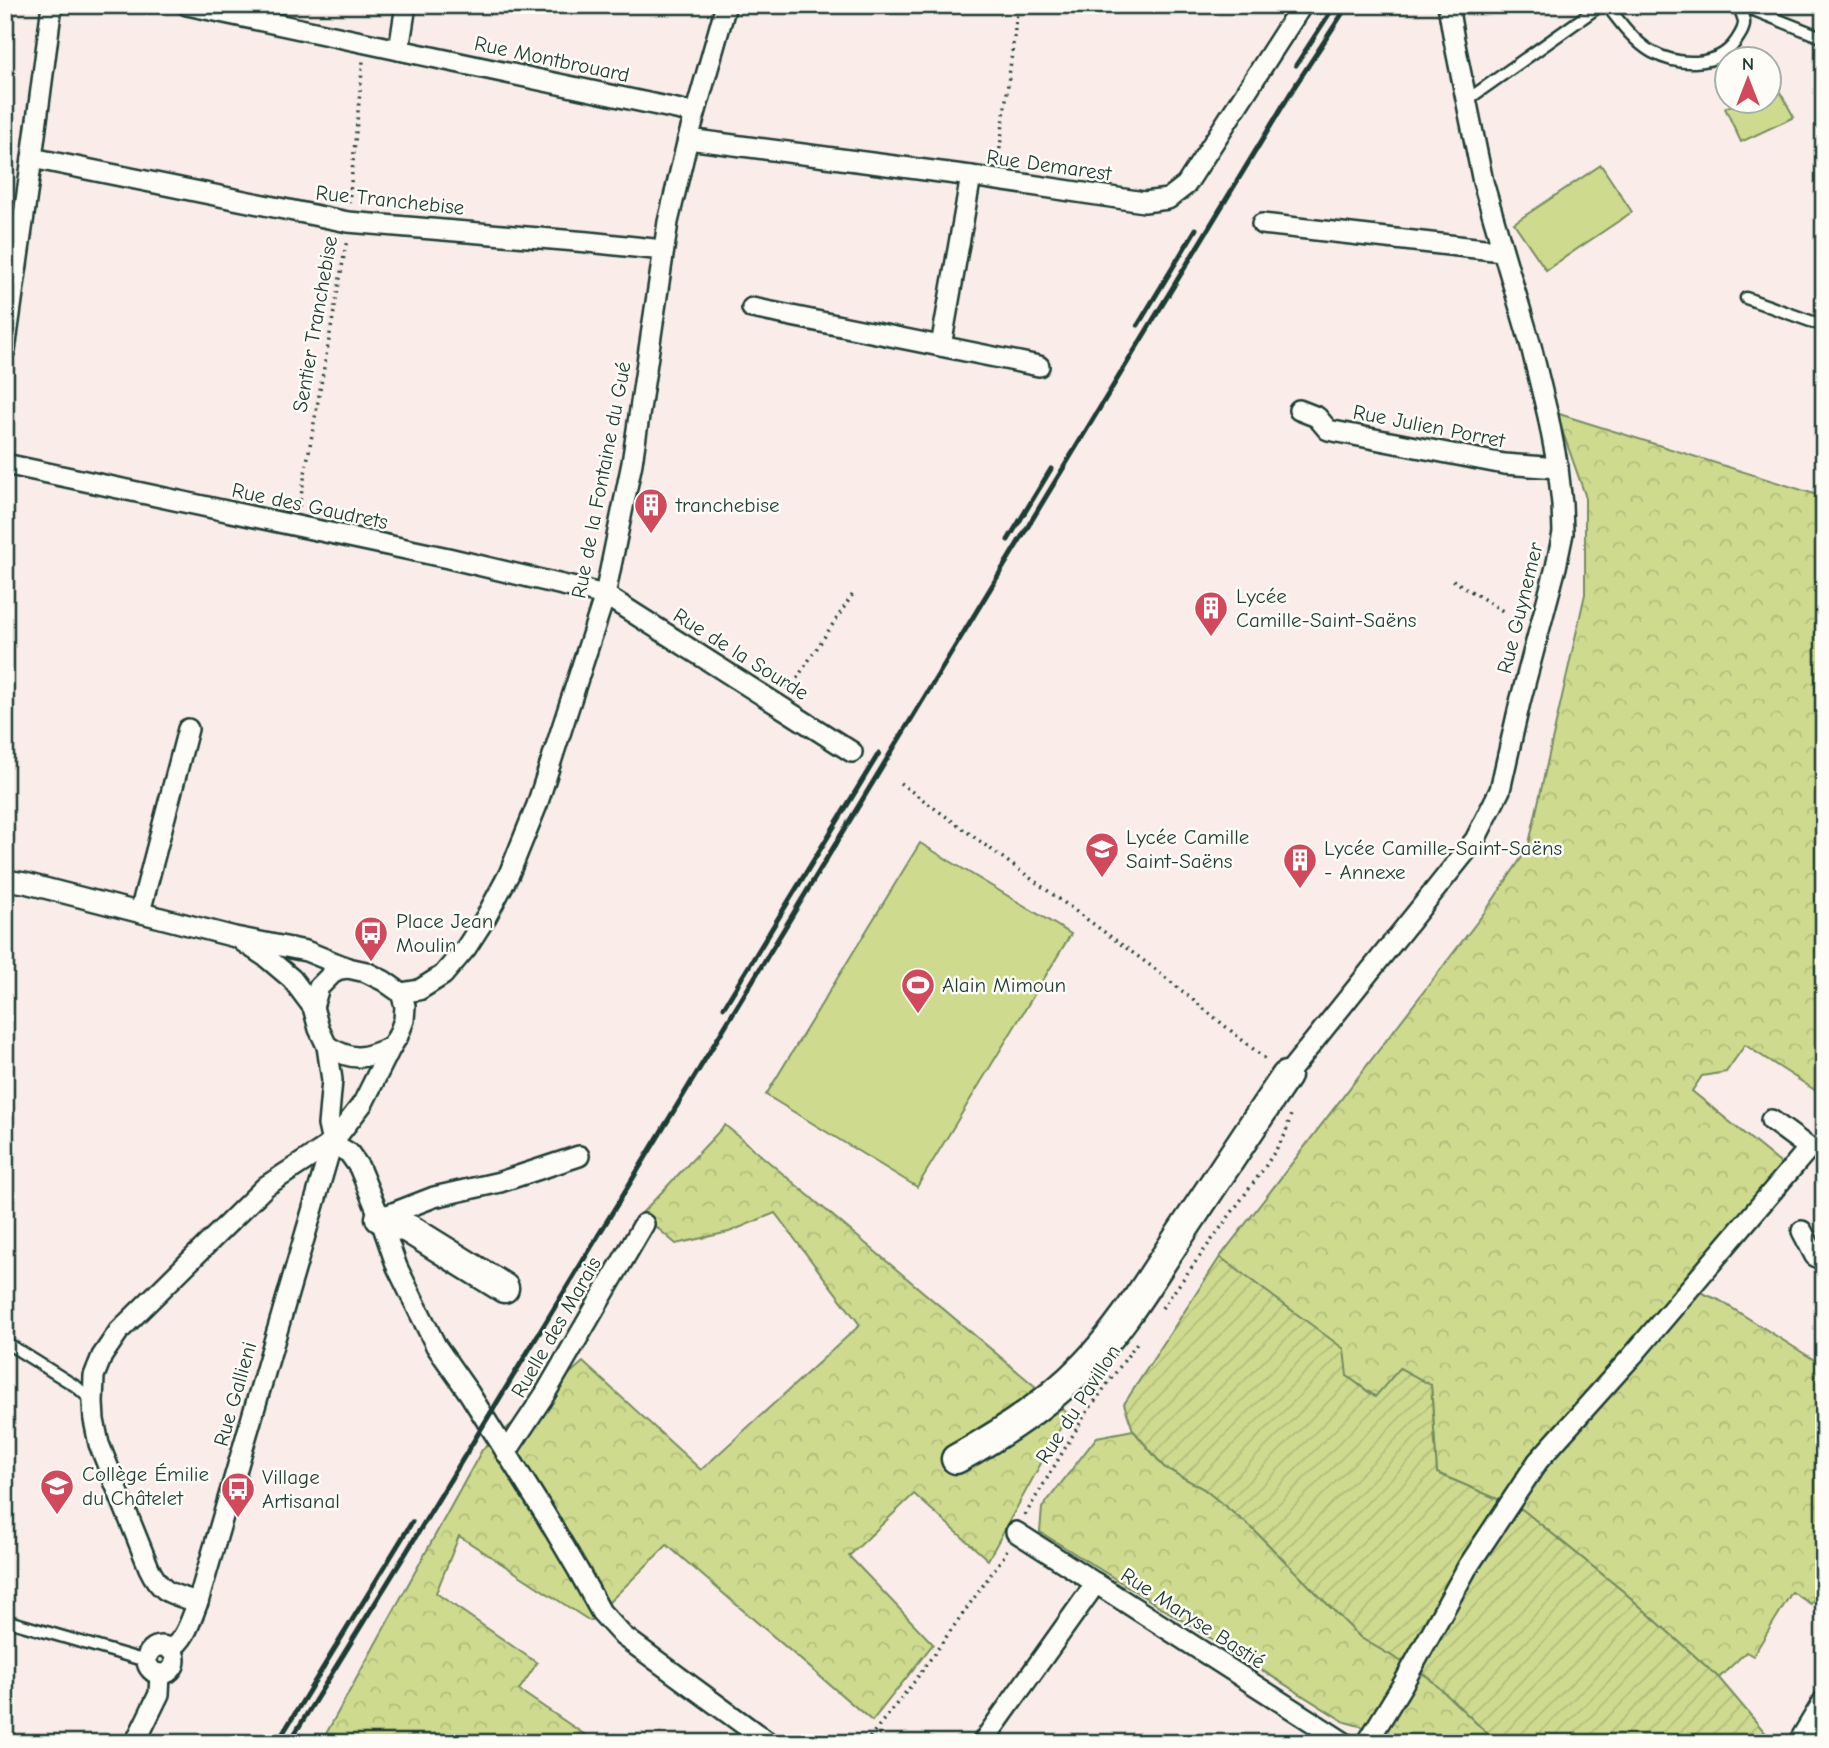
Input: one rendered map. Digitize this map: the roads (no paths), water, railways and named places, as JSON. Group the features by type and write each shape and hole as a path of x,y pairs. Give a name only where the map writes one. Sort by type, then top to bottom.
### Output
{"main road":[{"path":"956,1459 1026,1416 1085,1365 1123,1320 1286,1076"},
{"path":"380,1218 409,1229 504,1288"}],"street":[{"path":"5,350 52,5"},
{"name":"Rue Montbrouard","path":"187,5 695,113"},
{"path":"400,50 406,5"},
{"name":"Rue de la Fontaine du Gué","path":"401,993 419,990 443,975 466,948 509,874 537,805 606,595 632,463 672,203 726,5"},
{"name":"Rue Demarest","path":"688,139 1144,202 1168,199 1186,185 1302,5"},
{"name":"Rue Guynemer","path":"1286,1076 1475,840 1500,790 1556,567 1555,539 1562,503 1558,468 1534,358 1483,182 1448,5"},
{"name":"Rue Tranchebise","path":"33,158 348,222 663,250"},
{"path":"941,346 971,176"},
{"path":"1262,223 1503,251"},
{"path":"752,308 1039,366"},
{"name":"Rue Julien Porret","path":"1299,410 1317,417 1328,430 1504,464 1558,468"},
{"name":"Rue des Gaudrets","path":"5,464 448,558 606,595"},
{"name":"Rue de la Sourde","path":"606,595 852,752"},
{"path":"139,912 188,729"},
{"path":"5,880 235,937 306,951 348,968 366,972 401,993 405,1006 404,1020 391,1047 369,1056 356,1057 342,1055 327,1046 313,1007 292,979 266,957 235,937"},
{"path":"313,1007 320,987 336,970 348,968"},
{"name":"Rue Gallieni","path":"327,1046 332,1080 328,1125 332,1143"},
{"name":"Rue Gallieni","path":"153,1667 169,1672 174,1665 175,1657 170,1649 178,1645 186,1632 198,1602 332,1143 363,1103 391,1047"},
{"path":"1367,1743 1403,1684 1467,1567 1538,1461 1633,1355 1809,1148 1771,1120"},
{"path":"198,1602 162,1589 155,1581 99,1444 93,1403 94,1376 107,1346 119,1332 266,1186 332,1143 349,1153 359,1167 397,1267 436,1346 469,1393 551,1525 601,1612 623,1636 769,1743"},
{"path":"380,1218 434,1197 500,1182 579,1156"},
{"name":"Ruelle des Marais","path":"506,1453 545,1394 644,1224"},
{"path":"1802,1231 1815,1256 1824,1261"},
{"name":"Rue Maryse Bastié","path":"1016,1532 1345,1743"},
{"path":"982,1743 1096,1583"},
{"path":"135,1743 159,1694 153,1667"},
{"path":"1798,1743 1824,1700"}],"lane":[{"path":"1466,100 1601,5"},
{"path":"1607,5 1624,27 1649,51 1670,60 1691,63 1720,56 1730,49 1743,29 1740,5"},
{"path":"1740,5 1824,38"},
{"path":"1746,298 1824,326"},
{"path":"5,1342 77,1387 93,1403"},
{"path":"5,1620 153,1667"}],"railway":[{"path":"1296,65 1335,5"},
{"path":"289,1743 1293,89 1348,5"},
{"path":"1138,325 1196,229"},
{"path":"1008,540 1051,469"},
{"path":"724,1007 879,753"},
{"path":"277,1743 412,1522"}],"place":[{"name":"tranchebise","path":"651,535"},
{"name":"Lycée Camille-Saint-Saëns","path":"1211,638"},
{"name":"Lycée Camille Saint-Saëns","path":"1102,879"},
{"name":"Lycée Camille-Saint-Saëns - Annexe","path":"1300,890"},
{"name":"Place Jean Moulin","path":"371,963"},
{"name":"Alain Mimoun","path":"918,1015"},
{"name":"Collège Émilie du Châtelet","path":"57,1516"},
{"name":"Village Artisanal","path":"238,1519"}]}
